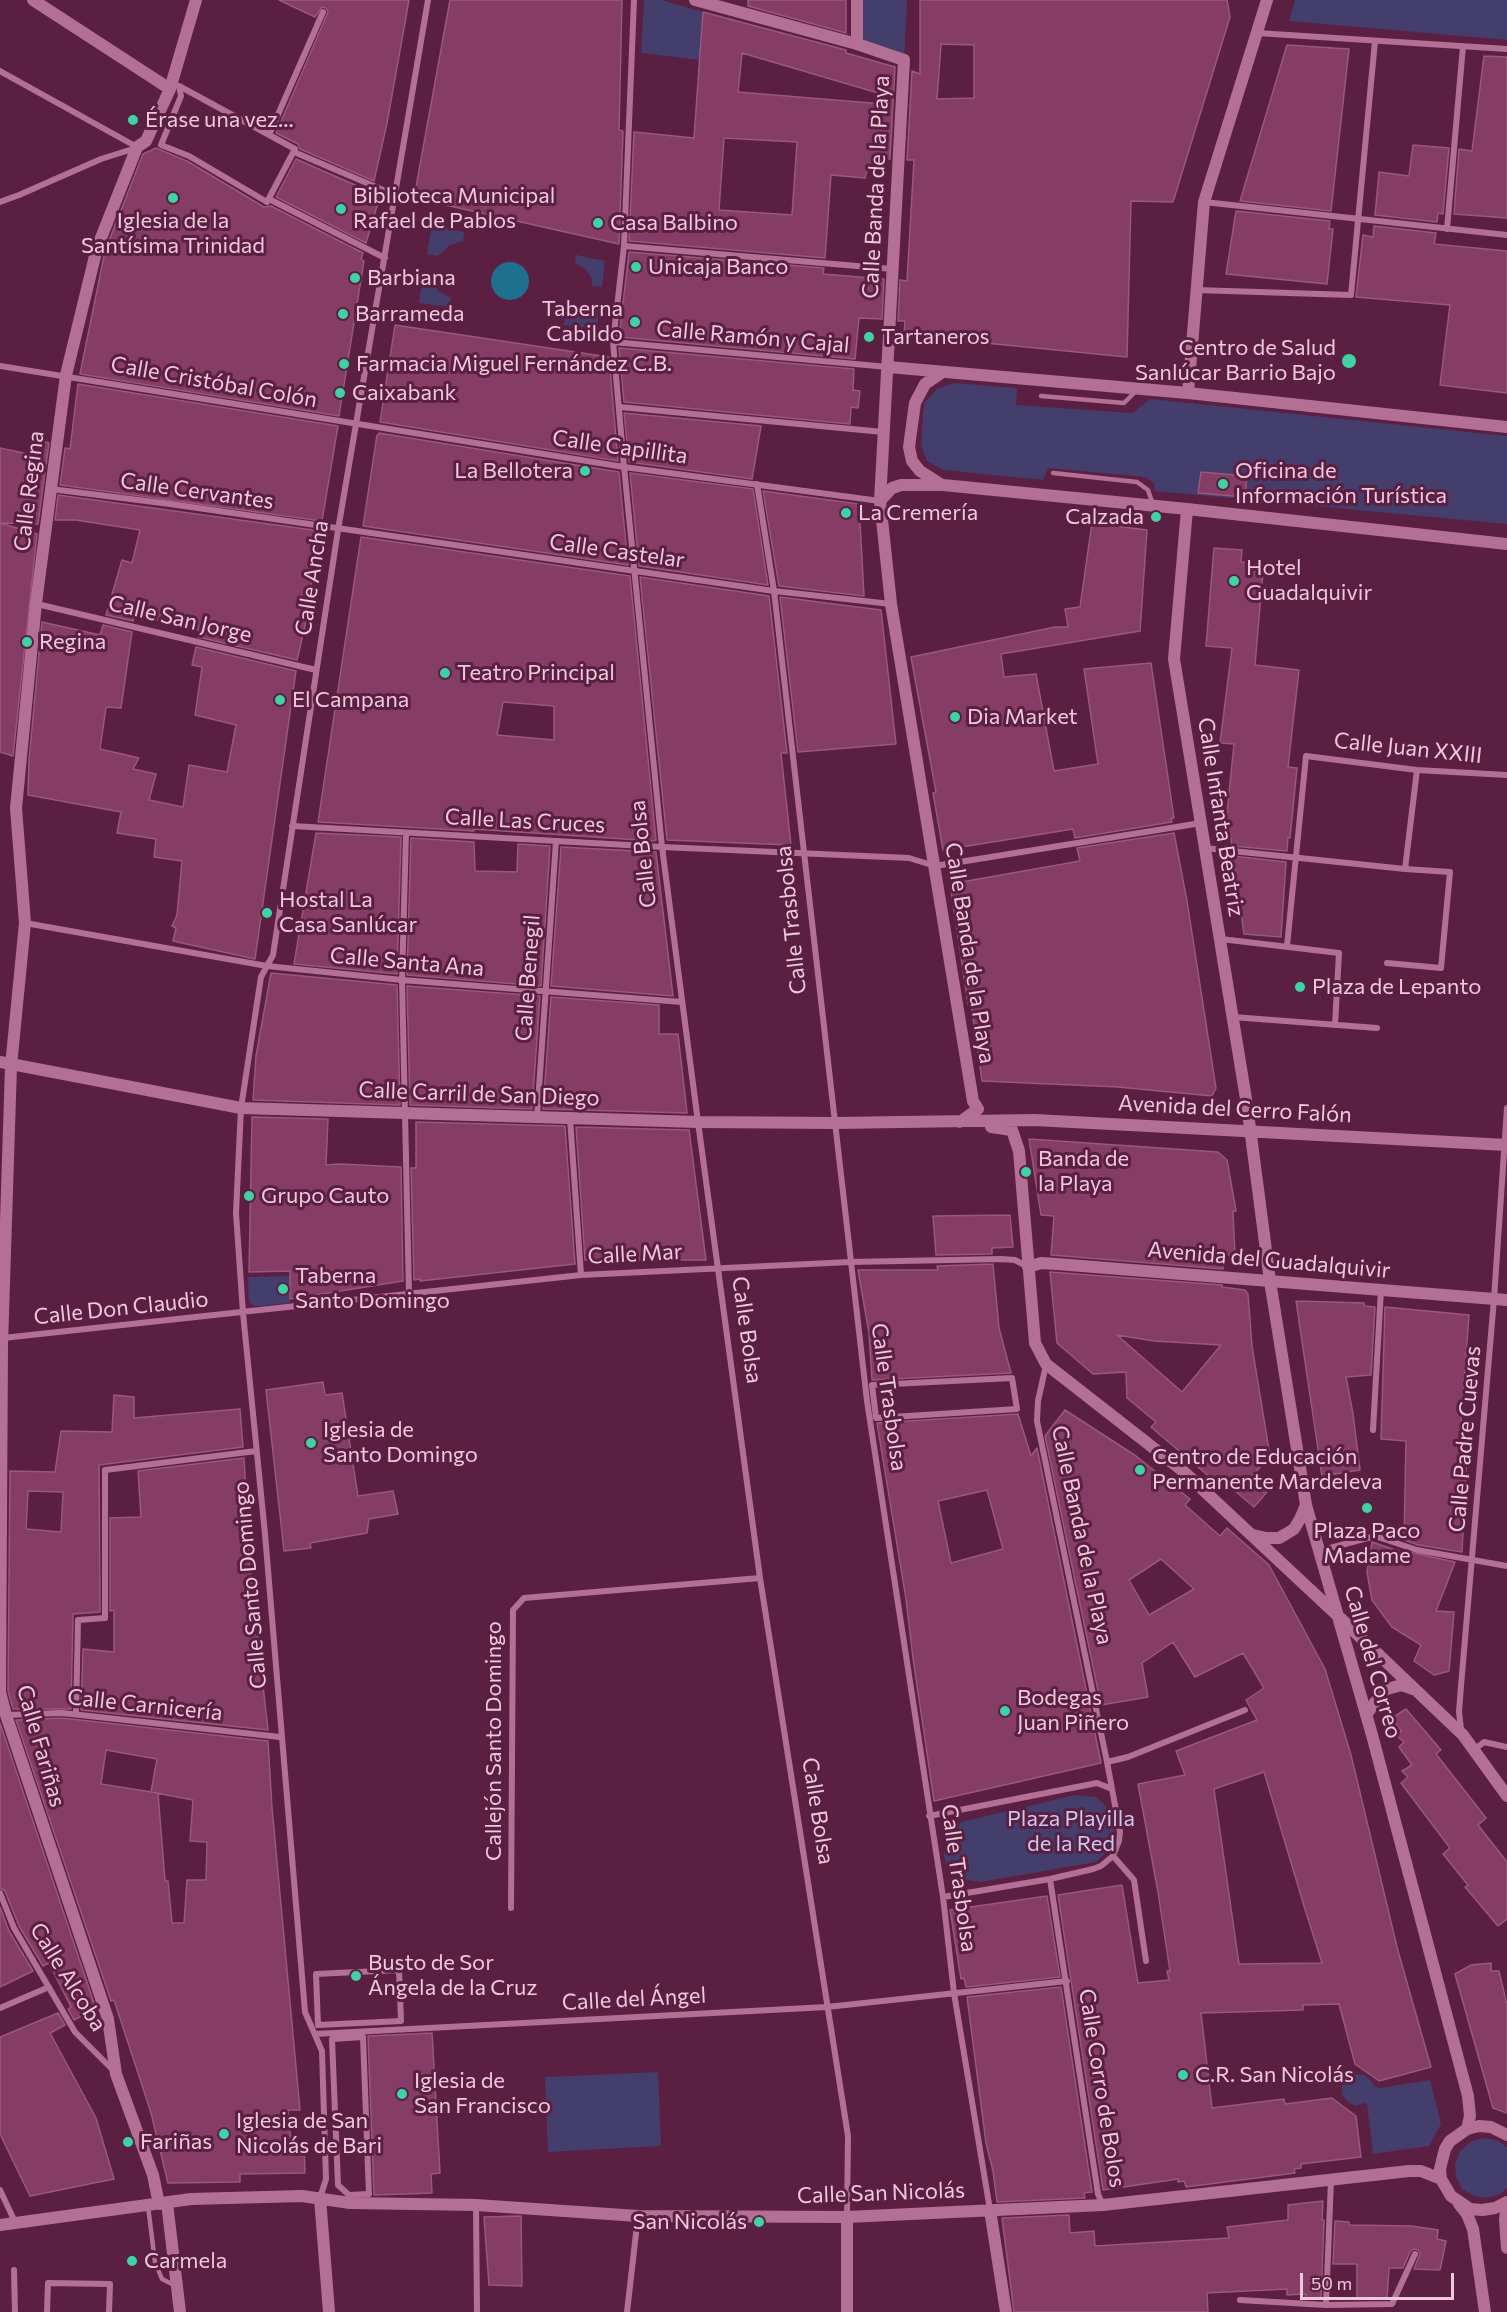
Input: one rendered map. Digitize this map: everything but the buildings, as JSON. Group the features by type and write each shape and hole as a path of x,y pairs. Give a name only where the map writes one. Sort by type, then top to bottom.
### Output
{"street":[{"path":"33,0 170,89"},
{"name":"Calle Regina","path":"5,1064 24,923 16,808 36,603 66,375 97,248 137,147 146,141 170,89 196,0"},
{"name":"Calle Ancha","path":"267,966 273,955 338,530 428,0"},
{"name":"Calle Bolsa","path":"634,0 624,246 614,342 624,467 662,847 717,1267 760,1578 848,2136 846,2312"},
{"path":"695,0 734,5 857,44"},
{"name":"Calle Banda de la Playa","path":"857,0 857,44 904,60 880,501 891,604 973,1101 978,1109 960,1122"},
{"path":"1188,393 1204,202 1267,0"},
{"path":"269,135 323,12"},
{"path":"1257,33 1507,49"},
{"path":"1196,290 1351,295 1375,41"},
{"path":"1448,229 1463,46"},
{"path":"0,70 137,147"},
{"path":"179,86 296,149 294,152 267,202 189,156 161,145 181,96 179,86"},
{"path":"0,202 101,159 137,147"},
{"path":"294,152 395,195"},
{"path":"269,199 385,258"},
{"path":"1204,202 1507,235"},
{"path":"624,246 892,269"},
{"name":"Calle Ramón y Cajal","path":"614,342 888,367"},
{"name":"Calle Cristóbal Colón","path":"0,366 66,375 356,425"},
{"path":"888,367 1188,393 1507,427"},
{"path":"941,373 925,384 915,403 909,447 912,460 920,471 943,485"},
{"path":"620,407 883,432"},
{"name":"Calle Capillita","path":"356,425 624,467 880,501"},
{"name":"Calle Trasbolsa","path":"757,484 774,591 867,1401 943,1897 954,1993 1006,2312"},
{"path":"880,501 892,488 901,485 943,485 1153,505 1507,544"},
{"name":"Calle Cervantes","path":"51,489 170,504 338,530"},
{"name":"Calle Infanta Beatriz","path":"1187,509 1174,659 1250,1130"},
{"name":"Calle Castelar","path":"338,530 774,591 891,604"},
{"name":"Calle San Jorge","path":"36,603 316,670"},
{"name":"Calle Juan XXIII","path":"1296,857 1306,756 1417,770 1507,776"},
{"path":"1405,869 1417,770"},
{"path":"935,866 1200,823"},
{"name":"Calle Las Cruces","path":"292,826 662,847 909,858 935,866"},
{"path":"406,832 402,980 409,1293"},
{"name":"Calle Benegil","path":"537,1117 556,841"},
{"path":"1204,848 1450,873 1441,968 1387,963"},
{"path":"1287,946 1296,857"},
{"name":"Calle Santa Ana","path":"24,923 267,966 402,980 682,1002"},
{"path":"1220,939 1339,953 1335,1025"},
{"name":"Calle Santo Domingo","path":"267,966 261,978 241,1108 236,1213 305,2012 322,2051 326,2179 320,2198"},
{"path":"1233,1017 1377,1028"},
{"name":"Calle Carril de San Diego","path":"5,1064 241,1108 698,1122 960,1122"},
{"name":"Calle Fariñas","path":"5,1064 0,1692 108,2019 116,2074 153,2175 178,2288 180,2312"},
{"name":"Calle Padre Cuevas","path":"1463,1736 1459,1712 1461,1686 1501,1299 1507,1108"},
{"path":"570,1118 581,1275"},
{"name":"Avenida del Cerro Falón","path":"960,1122 1035,1120 1506,1145"},
{"path":"960,1122 1012,1130 1019,1151 1035,1343 1046,1364 1183,1471 1336,1614 1463,1736 1507,1796"},
{"name":"Calle del Correo","path":"1250,1130 1270,1281 1306,1505 1366,1715 1468,2096 1470,2116 1467,2129"},
{"name":"Calle Mar","path":"243,1313 581,1275 717,1267 1001,1259 1015,1260 1028,1267"},
{"name":"Avenida del Guadalquivir","path":"1028,1267 1041,1263 1057,1264 1501,1299"},
{"path":"1373,1430 1381,1290"},
{"name":"Calle Don Claudio","path":"2,1342 243,1313"},
{"name":"Calle Banda de la Playa","path":"1046,1364 1036,1421 1112,1789"},
{"path":"1012,1378 1017,1409 876,1418 872,1385 1012,1378"},
{"path":"76,1714 78,1620 105,1618 105,1470 256,1451"},
{"path":"1251,1535 1266,1539 1279,1538 1294,1529 1306,1505"},
{"path":"1319,1551 1375,1536 1417,1550 1507,1566"},
{"name":"Callejón Santo Domingo","path":"511,1908 513,1610 524,1598 760,1578"},
{"path":"1366,1715 1387,1689 1402,1685 1414,1689"},
{"path":"1107,1762 1128,1757 1245,1710"},
{"name":"Calle Carnicería","path":"6,1715 76,1714 280,1737"},
{"path":"1474,1750 1484,1742 1507,1747"},
{"path":"929,1816 1097,1783 1112,1789 1120,1832 1117,1849 1113,1856 1101,1866 1093,1869 1050,1879 943,1897"},
{"path":"1113,1856 1134,1880 1146,1961"},
{"path":"1050,1879 1067,1981"},
{"name":"Calle Alcoba","path":"0,1893 14,1928 75,2032 116,2074"},
{"path":"399,1970 401,2021 318,2025 315,1974 399,1970"},
{"name":"Calle Corro de Bolos","path":"954,1993 1067,1981 1098,2194 1103,2205"},
{"path":"0,2008 49,1987"},
{"name":"Calle del Ángel","path":"315,2034 827,2007 954,1993"},
{"path":"363,2037 369,2194 349,2195 338,2185 332,2039 363,2037"},
{"path":"1485,2312 1473,2229 1467,2214 1451,2196 1442,2179 1441,2159 1450,2141 1467,2129 1479,2126 1491,2127 1507,2135"},
{"name":"Calle San Nicolás","path":"0,2225 200,2199 291,2196 350,2203 476,2205 638,2216 847,2217 1103,2205 1409,2171 1421,2171 1442,2179"},
{"path":"1326,2305 1331,2180"},
{"path":"0,2190 15,2223"},
{"path":"320,2198 329,2312"},
{"path":"1458,2203 1470,2209 1482,2210 1495,2208 1507,2202"},
{"path":"1507,2202 1505,2220 1507,2247"},
{"path":"476,2205 477,2312"},
{"path":"627,2312 638,2216"},
{"path":"1240,2300 1326,2305 1392,2304 1415,2254"},
{"path":"14,2270 15,2312"},
{"path":"47,2312 48,2283 110,2284 109,2312"}],"lane":[{"path":"1041,396 1124,403 1139,389"},
{"path":"1053,473 1137,482 1148,490 1153,505"},
{"path":"158,2204 155,2262 162,2279 178,2288"}],"green space":[{"path":"644,0 661,0 703,12 700,60 641,53"},
{"path":"857,0 907,0 904,60 857,44"},
{"path":"1295,0 1507,0 1507,40 1289,21"},
{"path":"432,225 464,232 463,241 450,245 438,256 427,254"},
{"path":"576,255 605,261 602,287 592,286 592,279 586,269 575,263"},
{"path":"423,276 434,278 438,291 451,298 449,307 419,303"},
{"path":"590,302 600,303 597,329 564,325 565,316 578,314"},
{"path":"954,383 1017,388 1016,405 1132,413 1150,399 1507,436 1507,524 1155,491 1154,483 1145,477 1048,468 1043,480 943,470 927,461 921,445 924,403 937,389"},
{"path":"290,1276 290,1303 254,1306 249,1302 248,1277"},
{"name":"Plaza Playilla de la Red","path":"1075,1795 1095,1797 1103,1803 1114,1819 1115,1839 1111,1848 1096,1862 980,1882 960,1879 946,1865 944,1855 947,1836 961,1822"},
{"path":"658,2072 661,2146 548,2152 545,2077"},
{"path":"1353,2074 1364,2075 1379,2088 1430,2080 1441,2124 1429,2146 1373,2154 1367,2104 1357,2106 1349,2103 1342,2095 1342,2083"},
{"path":"1483,2138 1496,2140 1507,2147 1507,2188 1500,2194 1487,2198 1474,2196 1462,2189 1456,2177 1455,2164 1460,2151 1470,2142"}],"water":[{"path":"510,262 524,267 529,281 524,295 510,300 496,295 491,281 496,267"}],"place":[{"name":"Érase una vez...","path":"133,120"},
{"name":"Iglesia de la Santísima Trinidad","path":"173,198"},
{"name":"Biblioteca Municipal Rafael de Pablos","path":"341,209"},
{"name":"Casa Balbino","path":"598,223"},
{"name":"Unicaja Banco","path":"636,267"},
{"name":"Barbiana","path":"355,278"},
{"name":"Barrameda","path":"343,314"},
{"name":"Taberna Cabildo","path":"635,322"},
{"name":"Tartaneros","path":"869,337"},
{"name":"Centro de Salud Sanlúcar Barrio Bajo","path":"1349,361"},
{"name":"Farmacia Miguel Fernández C.B.","path":"344,364"},
{"name":"Caixabank","path":"340,393"},
{"name":"La Bellotera","path":"585,471"},
{"name":"Oficina de Información Turística","path":"1223,484"},
{"name":"La Cremería","path":"846,513"},
{"name":"Calzada","path":"1156,517"},
{"name":"Hotel Guadalquivir","path":"1234,581"},
{"name":"Regina","path":"27,642"},
{"name":"Teatro Principal","path":"445,673"},
{"name":"El Campana","path":"280,700"},
{"name":"Dia Market","path":"955,717"},
{"name":"Hostal La Casa Sanlúcar","path":"267,913"},
{"name":"Plaza de Lepanto","path":"1300,987"},
{"name":"Banda de la Playa","path":"1026,1172"},
{"name":"Grupo Cauto","path":"249,1196"},
{"name":"Taberna Santo Domingo","path":"283,1289"},
{"name":"Iglesia de Santo Domingo","path":"311,1443"},
{"name":"Centro de Educación Permanente Mardeleva","path":"1140,1470"},
{"name":"Plaza Paco Madame","path":"1367,1508"},
{"name":"Bodegas Juan Piñero","path":"1005,1711"},
{"name":"Busto de Sor Ángela de la Cruz","path":"356,1976"},
{"name":"C.R. San Nicolás","path":"1183,2075"},
{"name":"Iglesia de San Francisco","path":"402,2094"},
{"name":"Iglesia de San Nicolás de Bari","path":"224,2134"},
{"name":"Fariñas","path":"128,2142"},
{"name":"San Nicolás","path":"759,2222"},
{"name":"Carmela","path":"132,2261"}]}
